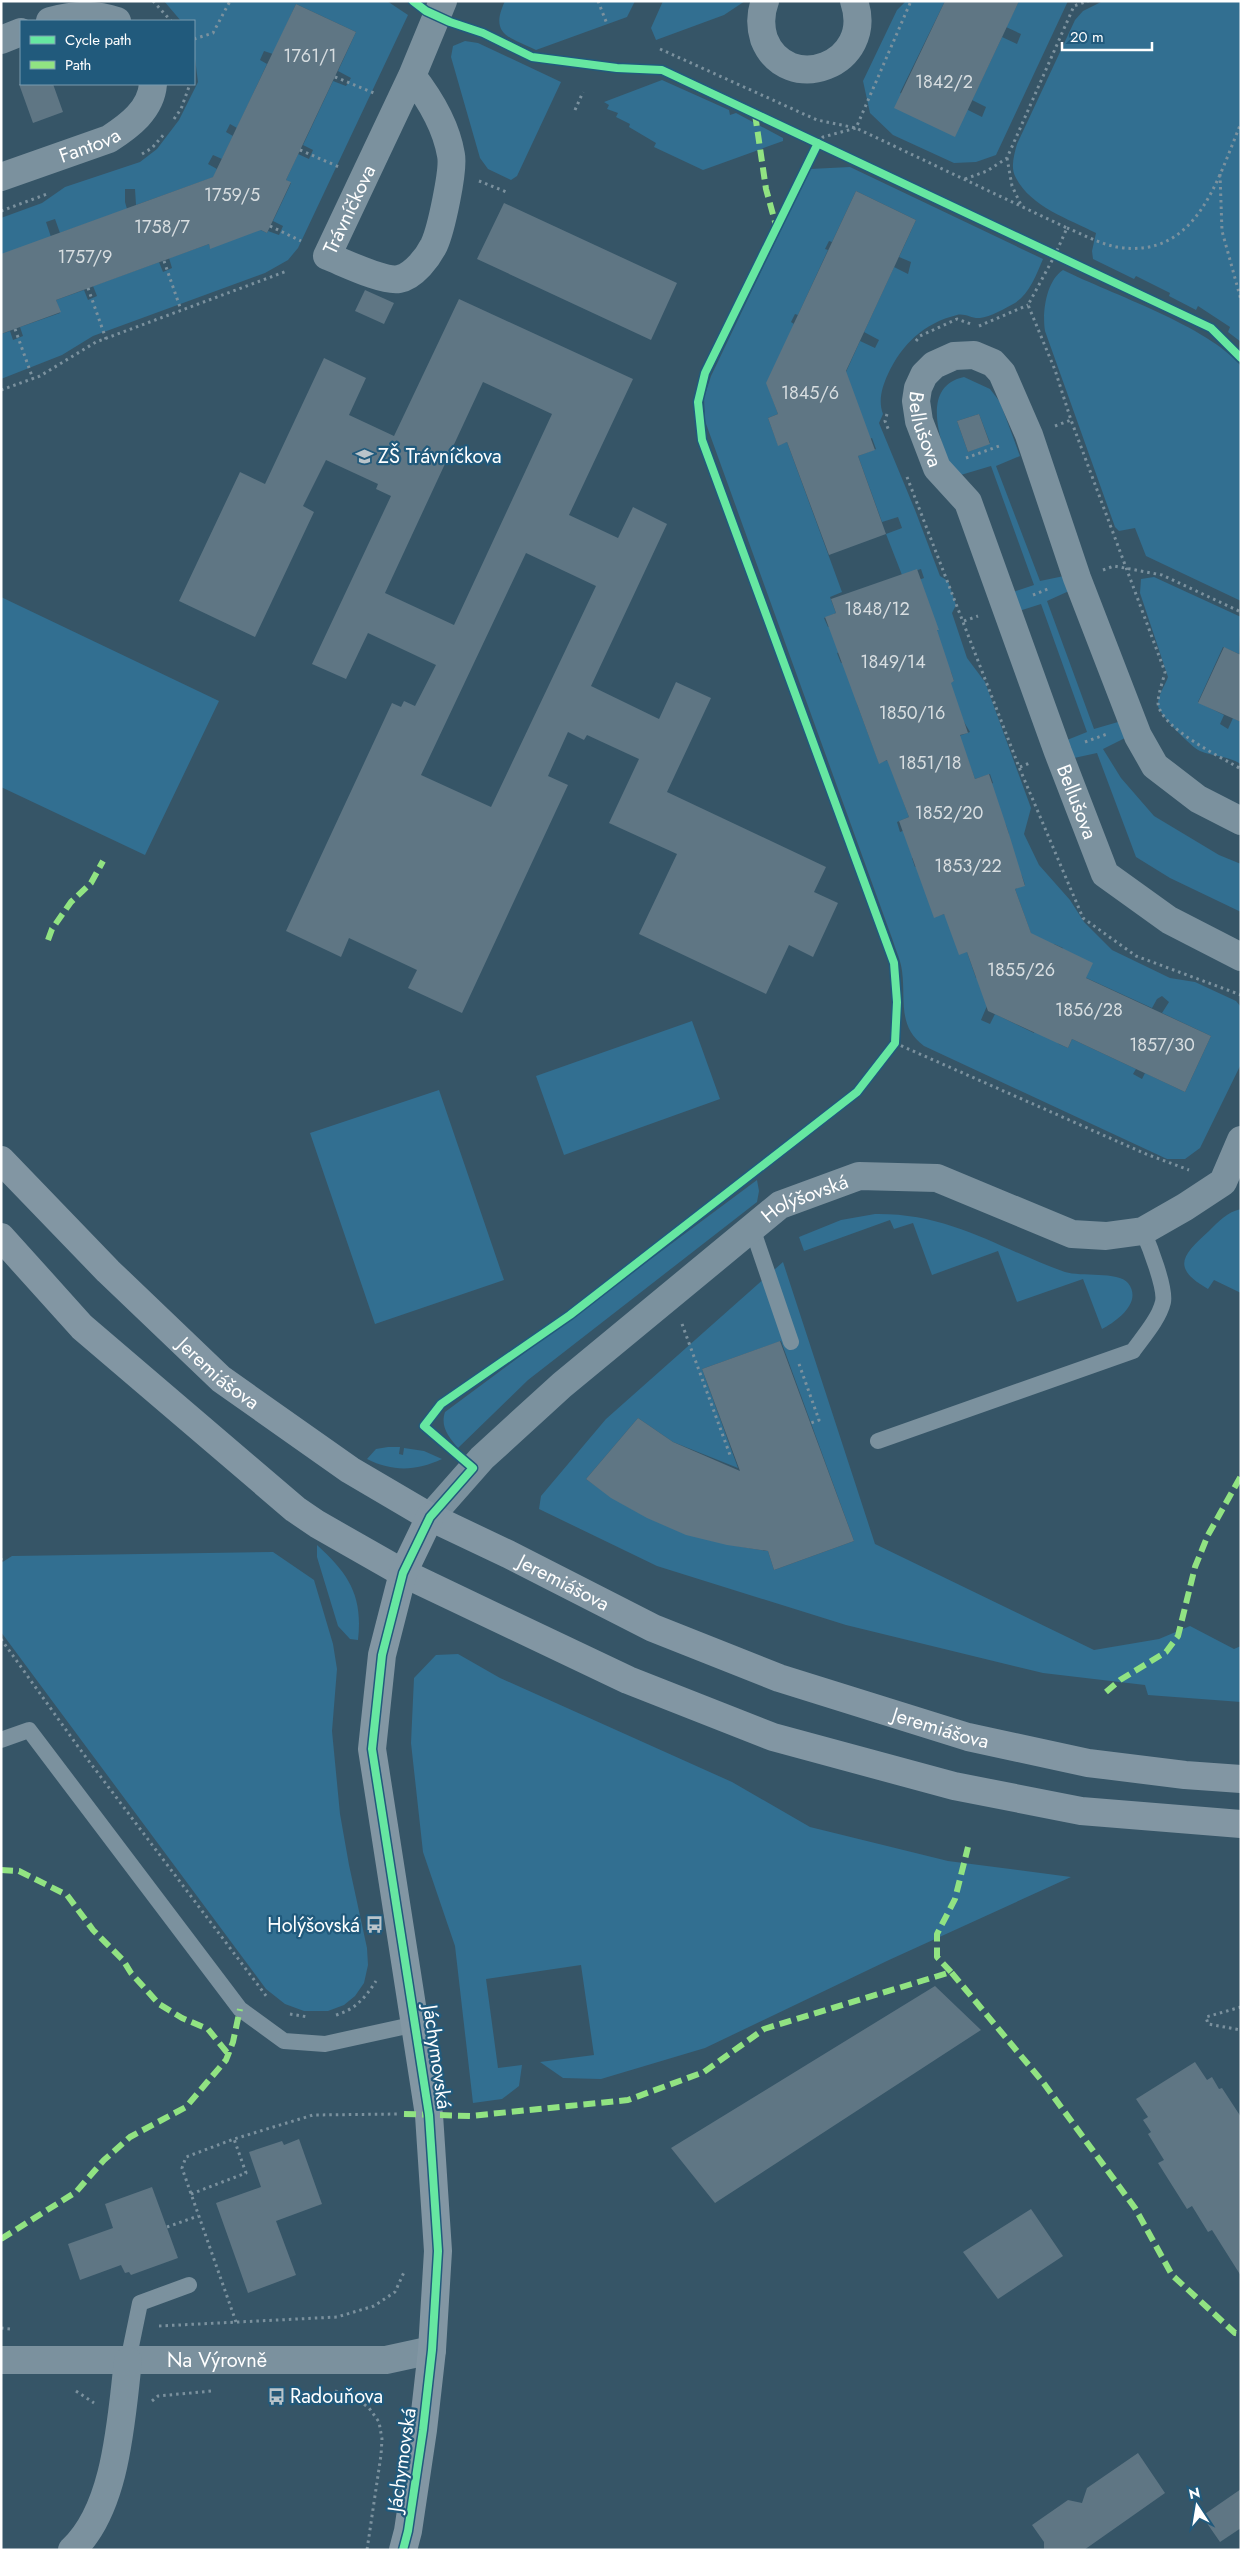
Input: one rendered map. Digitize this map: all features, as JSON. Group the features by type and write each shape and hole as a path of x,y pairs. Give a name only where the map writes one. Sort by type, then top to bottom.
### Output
{"main road":[{"name":"Jeremiášova","path":"1,1160 108,1271 221,1379 350,1470 430,1517 508,1554 653,1628 779,1678 968,1737 1088,1763 1185,1775 1241,1779"},
{"path":"1,1237 82,1327 295,1509 317,1524 403,1573 628,1680 773,1737 954,1786 1081,1811 1241,1824"},
{"name":"Jáchymovská","path":"403,2550 408,2531 423,2430 432,2350 438,2251 431,2131 416,2024 372,1749 379,1667 403,1573 430,1517"}],"street":[{"name":"Trávníčkova","path":"412,76 432,102 447,139 452,156 450,181 435,244 416,269 399,279 384,278 327,256 412,76 443,1"},
{"path":"765,1 760,17 761,31 766,44 775,56 786,64 812,70 838,60 852,45 858,26 858,12 854,1"},
{"path":"55,20 86,14 114,20"},
{"path":"1,40 20,32"},
{"name":"Fantova","path":"1,177 115,135 142,112 152,92 153,85"},
{"name":"Bellušova","path":"1241,821 1198,799 1155,766 1132,725 1077,578 1029,435 1002,374 993,363 974,355 954,356 934,365 924,375 917,394 919,421 937,468 968,502 1058,752 1106,874 1169,920 1241,957"},
{"path":"1223,1182 1241,1140"},
{"name":"Holýšovská","path":"430,1517 482,1458 562,1385 780,1205 859,1176 937,1178 1072,1234 1106,1236 1143,1231 1186,1207 1223,1182"},
{"name":"Na Výrovně","path":"1,2360 386,2360 432,2350"},
{"path":"72,2550 83,2540 104,2504 118,2436 128,2361"}],"lane":[{"path":"752,1228 791,1342"},
{"path":"878,1441 1133,1352 1164,1301 1155,1260 1143,1231"},
{"path":"1,1740 30,1730 240,2009 284,2041 325,2044 416,2024"},
{"path":"128,2361 140,2304 189,2285"}],"path":[{"path":"153,1 170,20"},
{"path":"195,39 214,33 230,1"},
{"path":"598,1 607,24"},
{"path":"856,128 911,1"},
{"path":"1022,207 1012,186 1007,158 1074,6 1088,1"},
{"path":"660,49 817,120 856,128 1067,228 1116,247 1151,247 1181,234 1203,209 1241,123"},
{"path":"335,77 374,94"},
{"path":"575,110 583,92"},
{"path":"818,143 823,137 856,128"},
{"path":"810,140 827,147"},
{"path":"300,150 341,168"},
{"path":"965,179 986,171 1007,158"},
{"path":"1220,172 1222,231 1241,300"},
{"path":"477,180 509,193"},
{"path":"270,226 306,244"},
{"path":"983,325 1028,305 1067,228"},
{"path":"1046,251 1064,259"},
{"path":"164,260 181,310"},
{"path":"1,390 33,378 106,338 287,271"},
{"path":"88,288 106,338"},
{"path":"1028,305 1055,370 1071,420 1165,672 1158,704 1168,723 1191,740 1241,769"},
{"path":"15,329 33,378"},
{"path":"908,480 1071,420"},
{"path":"964,621 1114,566 1126,570 1162,575 1241,612"},
{"path":"1019,768 1058,752 1152,719 1161,709"},
{"path":"895,1043 1146,1154 1223,1182"},
{"path":"670,1296 686,1331 730,1455"},
{"path":"791,1342 819,1420 811,1423"},
{"path":"1,1639 79,1748 264,1995 271,2000"},
{"path":"333,2016 350,2011 366,1996 376,1981"},
{"path":"1241,2007 1206,2017 1208,2024 1241,2030"},
{"path":"285,2010 291,2015 316,2018"},
{"path":"236,2322 182,2168 186,2157 234,2139 313,2115 404,2114"},
{"path":"191,2194 246,2173 234,2139"},
{"path":"167,2227 198,2216"},
{"path":"136,2327 336,2317 374,2306 395,2292 405,2273 406,2265"},
{"path":"1,2328 20,2330"},
{"path":"146,2406 158,2396 222,2390"},
{"path":"331,2390 354,2397 369,2408 379,2422 382,2439 381,2455 367,2550"}],"shaded area":[{"path":"164,1 387,1 408,15 298,248 288,260 265,273 93,336 62,355 1,379 1,334 10,331 13,340 23,336 20,327 60,313 56,300 84,290 88,300 97,296 93,286 159,262 163,272 172,268 169,258 209,244 210,248 238,219 267,233 268,231 279,235 283,226 273,221 291,183 286,180 298,154 309,159 313,150 303,145 333,81 346,86 351,78 338,71 356,32 296,4 273,54 264,51 260,60 267,64 237,128 230,124 226,132 233,136 222,159 213,155 208,164 217,169 214,177 136,205 135,189 125,189 127,209 60,233 55,219 46,222 51,237 1,255 1,218 42,203 65,187 140,162 157,149 179,120 198,82 195,59 195,20 180,20"},
{"path":"505,1 635,1 627,17 536,50 510,38 504,33 499,21"},
{"path":"663,1 745,1 724,15 656,40 651,28"},
{"path":"906,1 945,1 900,93 968,110 982,117 986,107 972,100 1002,37 1017,44 1021,34 1006,27 1019,1 1068,1 996,155 976,162 954,163 893,135 870,113 863,81 897,10"},
{"path":"1103,1 1241,1 1241,342 1228,332 1230,327 1198,306 1196,310 1169,296 1170,293 1136,276 1134,279 1093,259 1092,251 1096,233 1052,211 1031,197 1014,174 1013,161 1017,144 1075,20 1083,11"},
{"path":"465,41 478,43 561,82 517,176 511,180 488,169 480,158 451,57 453,46"},
{"path":"662,80 729,110 730,115 736,113 783,138 783,141 703,170 654,147 656,143 629,127 630,124 616,117 618,113 607,109 609,105 604,102"},
{"path":"850,167 1043,259 1029,289 1015,303 984,317 977,318 957,315 934,323 907,344 894,363 884,384 881,394 883,414 879,423 940,576 948,581 956,605 952,613 967,658 985,682 1031,808 1024,834 1039,865 1070,900 1084,922 1112,950 1170,978 1195,982 1236,1001 1241,1007 1241,1064 1200,1148 1185,1159 1167,1159 924,1046 915,1038 906,1021 901,964 705,421 704,398 711,376 810,169","holes":["856,191 916,220 899,257 911,262 908,274 894,267 864,332 879,340 875,348 860,341 836,394 854,445 872,438 876,449 858,456 882,522 898,517 902,528 886,534 902,575 921,569 924,578 905,585 938,630 923,635 951,672 954,681 941,686 955,725 964,722 970,732 959,736 975,779 990,774 993,783 978,789 1006,825 1009,834 997,839 1022,876 1025,885 1015,889 1039,956 1047,959 1054,944 1063,948 1056,964 1152,1008 1157,999 1162,996 1169,1002 1162,1013 1211,1036 1185,1092 1145,1073 1142,1079 1133,1074 1136,1069 1072,1039 1068,1048 1059,1044 1038,1023 1034,1033 995,1014 990,1024 981,1020 999,978 989,973 976,978 967,952 944,914 934,917 926,863 915,867 912,858 923,854 913,827 900,832 897,822 909,817 888,760 879,763 857,704 852,659 841,663 837,653 849,649 839,623 828,627 824,618 836,613 830,597 842,592 787,442 778,445 768,418 778,414 769,389 794,324 791,322 795,314 798,315 828,250 825,249 829,241 832,242"]},
{"path":"1063,270 1183,324 1226,351 1241,366 1241,601 1146,556 1135,528 1119,531 1115,527 1045,331 1046,298 1057,275"},
{"path":"964,377 990,389 1000,402 1020,456 996,466 1040,581 1064,576 1069,591 1047,601 1094,729 1118,722 1125,738 1103,749 1121,778 1154,816 1219,855 1241,864 1241,912 1170,878 1136,857 1097,753 1074,758 1067,740 1087,732 1041,604 1019,611 1013,592 1034,585 991,466 954,477 944,451 937,420 937,405 941,393 950,383","holes":["979,414 990,443 968,452 957,421"]},
{"path":"1154,577 1241,617 1239,654 1223,647 1198,702 1224,715 1220,724 1228,729 1233,718 1241,722 1241,764 1196,749 1176,730 1158,706 1168,677 1140,593 1141,579"},
{"path":"1,597 219,701 145,855 1,787"},
{"path":"692,1021 720,1099 564,1155 536,1076"},
{"path":"439,1090 504,1280 375,1324 310,1133"},
{"path":"757,1180 759,1191 757,1202 528,1380 458,1448 445,1427 445,1412"},
{"path":"1241,1209 1241,1293 1214,1280 1208,1289 1188,1274 1184,1261 1193,1247 1220,1220 1232,1212"},
{"path":"875,1214 902,1215 927,1219 973,1234 1065,1272 1123,1279 1132,1290 1130,1304 1121,1316 1102,1329 1083,1279 1017,1302 998,1251 932,1275 913,1223 894,1229 890,1220 804,1251 799,1237 841,1220"},
{"path":"783,1262 875,1544 1094,1650 1159,1639 1190,1626 1234,1649 1241,1646 1241,1702 1148,1695 1145,1685 1043,1673 846,1625 657,1566 539,1509 541,1496 606,1419","holes":["781,1341 854,1541 774,1570 768,1551 717,1542 672,1528 629,1507 586,1479 638,1418 673,1442 738,1468 702,1369"]},
{"path":"400,1447 399,1454 403,1455 404,1448 424,1451 442,1459 414,1468 395,1468 367,1459 376,1449"},
{"path":"317,1545 338,1566 356,1598 359,1624 358,1640 350,1639 338,1626 317,1557"},
{"path":"273,1552 314,1580 333,1644 337,1669 332,1731 340,1814 367,1948 368,1965 364,1983 355,1996 344,2005 328,2011 304,2011 285,2004 266,1989 1,1632 1,1563 12,1556"},
{"path":"458,1654 500,1678 732,1782 810,1827 948,1861 1071,1877 889,1960 705,2048 601,2079 563,2078 540,2062 594,2055 581,1965 486,1979 498,2068 522,2065 519,2086 502,2099 473,2103 455,1946 423,1852 411,1743 414,1678 436,1655"}],"building":[{"path":"945,1 1019,1 955,137 894,108"},
{"path":"296,4 356,32 286,180 291,182 267,233 261,230 210,249 209,244 56,300 61,312 1,334 1,254 213,177"},
{"path":"19,84 53,85 63,112 33,123"},
{"path":"856,191 916,220 846,371 875,450 858,456 886,534 829,555 787,442 778,446 768,418 778,414 766,383"},
{"path":"504,203 677,283 651,340 477,259"},
{"path":"365,290 394,303 384,324 355,311"},
{"path":"459,299 633,379 569,515 618,538 633,507 667,524 591,686 659,719 676,682 711,698 667,792 826,867 814,892 838,903 813,957 789,945 766,994 639,934 677,854 609,823 639,759 587,735 584,740 568,732 548,776 568,785 462,1013 408,988 417,970 349,938 341,957 286,931 392,703 401,707 404,701 415,706 436,665 368,633 346,679 312,664 391,496 376,489 378,484 326,460 303,506 314,512 255,637 179,601 240,472 265,484 324,358 366,378 349,415 394,436","holes":["483,382 552,414 454,625 385,593","526,553 596,586 491,807 421,775"]},
{"path":"979,414 990,444 968,452 957,421"},
{"path":"917,569 939,630 937,630 954,681 951,683 968,733 960,735 975,779 989,774 1009,834 1025,886 1015,889 1031,933 1093,963 1086,978 1211,1036 1185,1092 1072,1039 1068,1048 988,1011 967,952 959,955 944,914 934,918 899,821 909,817 887,760 879,764 825,617 836,613 831,599"},
{"path":"1224,647 1241,655 1241,722 1198,703"},
{"path":"780,1341 854,1541 774,1570 768,1551 727,1545 686,1535 647,1518 611,1498 586,1479 638,1418 673,1442 740,1471 702,1369"},
{"path":"935,1986 981,2030 715,2203 671,2148"},
{"path":"1195,2062 1207,2080 1212,2077 1219,2089 1222,2088 1241,2117 1241,2276 1212,2230 1208,2232 1192,2206 1187,2209 1158,2163 1164,2160 1148,2134 1151,2132 1143,2120 1148,2117 1136,2099"},
{"path":"299,2139 322,2204 276,2221 296,2275 248,2293 216,2203 261,2187 249,2152 282,2141 284,2145"},
{"path":"152,2187 178,2258 131,2275 129,2272 125,2273 121,2265 80,2280 68,2244 113,2228 105,2204"},
{"path":"1031,2209 1063,2256 998,2299 963,2252"},
{"path":"1138,2453 1165,2493 1084,2550 1044,2550 1044,2542 1032,2525 1068,2500 1082,2503 1087,2488"},
{"path":"1241,2489 1241,2528 1220,2542 1202,2516"}],"marked path":[{"path":"755,114 766,189 777,229"},
{"path":"48,940 52,929 71,902 91,883 103,861"},
{"path":"1106,1692 1120,1680 1166,1652 1178,1636 1195,1567 1208,1535 1241,1476"},
{"path":"951,1972 937,1957 937,1934 955,1899 968,1847"},
{"path":"1,1870 19,1871 67,1895 93,1930 123,1960 131,1973 159,2004 182,2018 208,2029 229,2055"},
{"path":"404,2114 470,2116 628,2100 704,2072 764,2029 951,1972 1042,2081 1135,2208 1172,2275 1235,2333 1241,2334"},
{"path":"1,2239 76,2192 104,2160 130,2137 186,2107 226,2060 233,2042 240,2009"}],"cycle path":[{"path":"413,1 426,11 450,22 483,33 532,57 617,68 662,70 1211,328 1241,358"},
{"path":"403,2550 408,2531 423,2430 432,2350 438,2251 429,2115 372,1749 382,1655 403,1573 430,1517 473,1468 424,1426 441,1404 570,1315 857,1092 895,1043 897,1002 894,963 702,440 698,402 705,373 818,143"}],"place":[{"name":"ZŠ Trávníčkova","path":"364,456"},
{"name":"Holýšovská","path":"374,1925"},
{"name":"Radouňova","path":"276,2396"}]}
